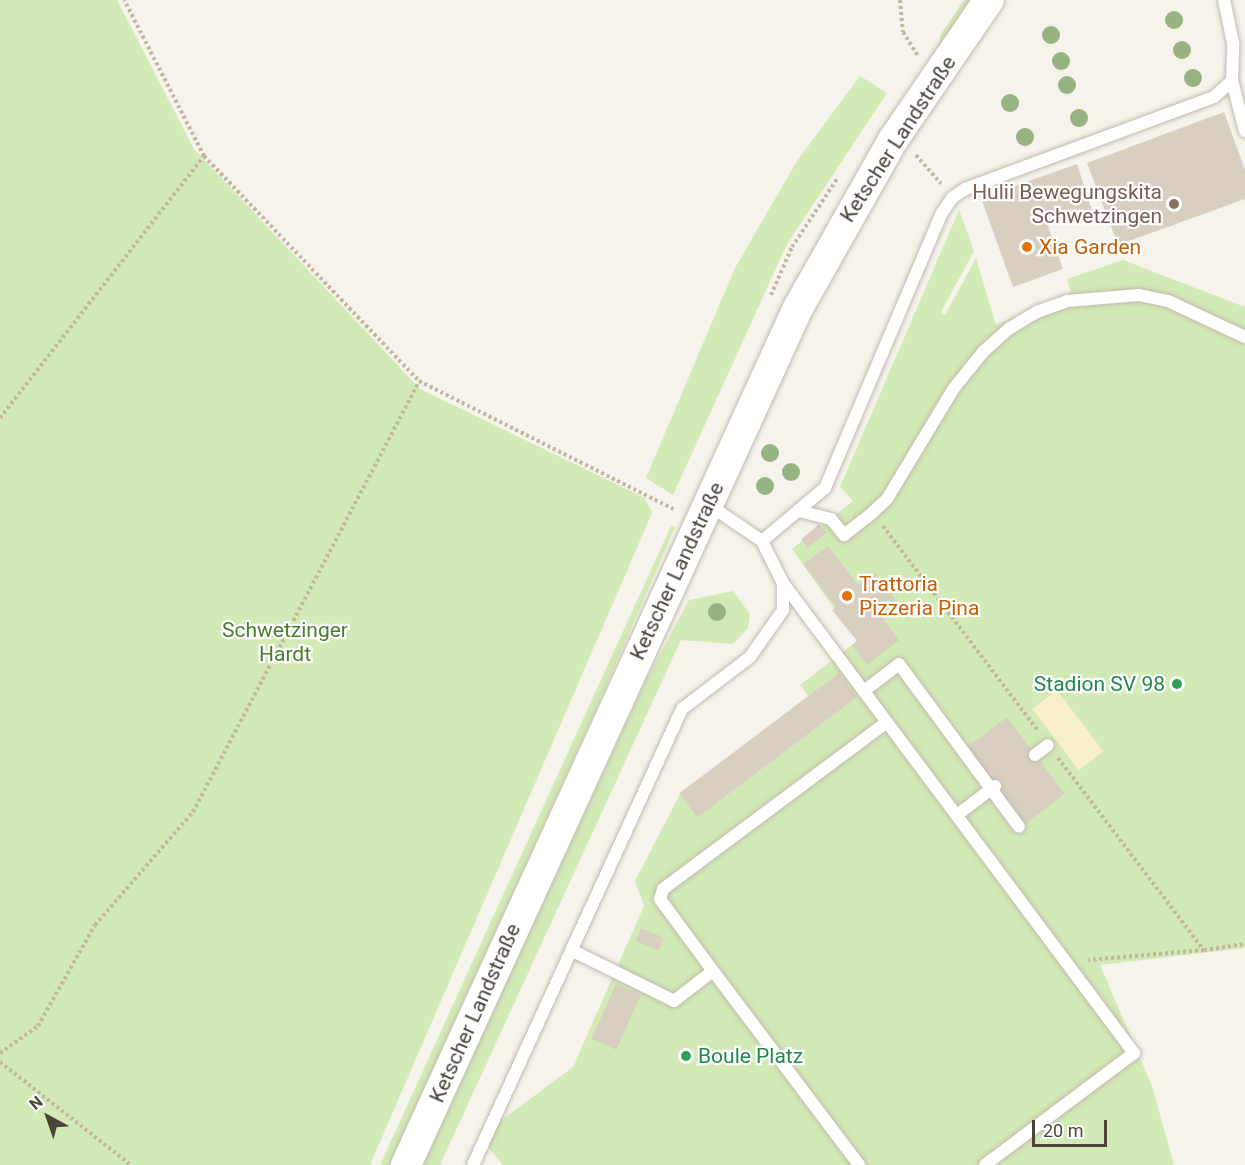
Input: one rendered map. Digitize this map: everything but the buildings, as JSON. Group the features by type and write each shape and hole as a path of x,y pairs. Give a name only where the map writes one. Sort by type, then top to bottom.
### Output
{"street":[{"name":"Ketscher Landstraße","path":"406,1165 798,308 842,225 893,140 989,0"}],"lane":[{"path":"1224,0 1233,44 1232,81 1245,131"},
{"path":"762,541 825,488 942,213 952,198 965,189 1214,97 1232,81"},
{"path":"799,511 831,519 844,535 873,513 886,499 954,388 983,352 1010,328 1037,312 1067,301 1139,295 1168,301 1245,337"},
{"path":"709,505 762,541 783,583 1134,1053 985,1165"},
{"path":"473,1165 682,709 750,657 783,610 783,583"},
{"path":"864,690 899,664 993,787 1019,828"},
{"path":"859,1165 660,898 663,889 887,722"},
{"path":"1035,755 1048,745"},
{"path":"957,815 993,787"},
{"path":"571,950 674,1001 713,971"}],"path":[{"path":"124,0 204,156 419,381 675,510"},
{"path":"900,0 903,32 919,60 939,73"},
{"path":"0,418 204,156"},
{"path":"0,1053 38,1026 95,925 193,812 419,381"},
{"path":"873,513 1204,950"},
{"path":"1066,962 1204,950 1245,944"},
{"path":"0,1062 131,1165"}],"green space":[{"name":"Schwetzinger Hardt","path":"0,0 117,0 194,149 420,389 645,498 652,513 370,1165 0,1165"},
{"path":"964,0 971,0 937,49 941,34"},
{"path":"860,76 887,93 787,244 673,495 646,478 735,268 797,161"},
{"path":"959,210 974,251 941,312 945,315 976,258 996,325 1071,293 1067,279 1123,260 1245,307 1245,948 1100,965 1152,1086 1174,1165 503,1165 486,1145 499,1122 573,1067 644,906 635,881 680,794 808,696 800,685 857,641 792,549 853,501 840,487"},
{"path":"671,526 675,527 599,703 389,1165 380,1165"},
{"path":"733,591 750,614 748,628 733,644 681,640 440,1165 421,1165 646,680 689,600"}],"sand":[{"path":"1057,690 1103,751 1079,770 1032,709"}],"place":[{"name":"Hulii Bewegungskita Schwetzingen","path":"1174,204"},
{"name":"Xia Garden","path":"1027,247"},
{"name":"Trattoria Pizzeria Pina","path":"847,596"},
{"name":"Stadion SV 98","path":"1177,684"},
{"name":"Boule Platz","path":"686,1056"}]}
